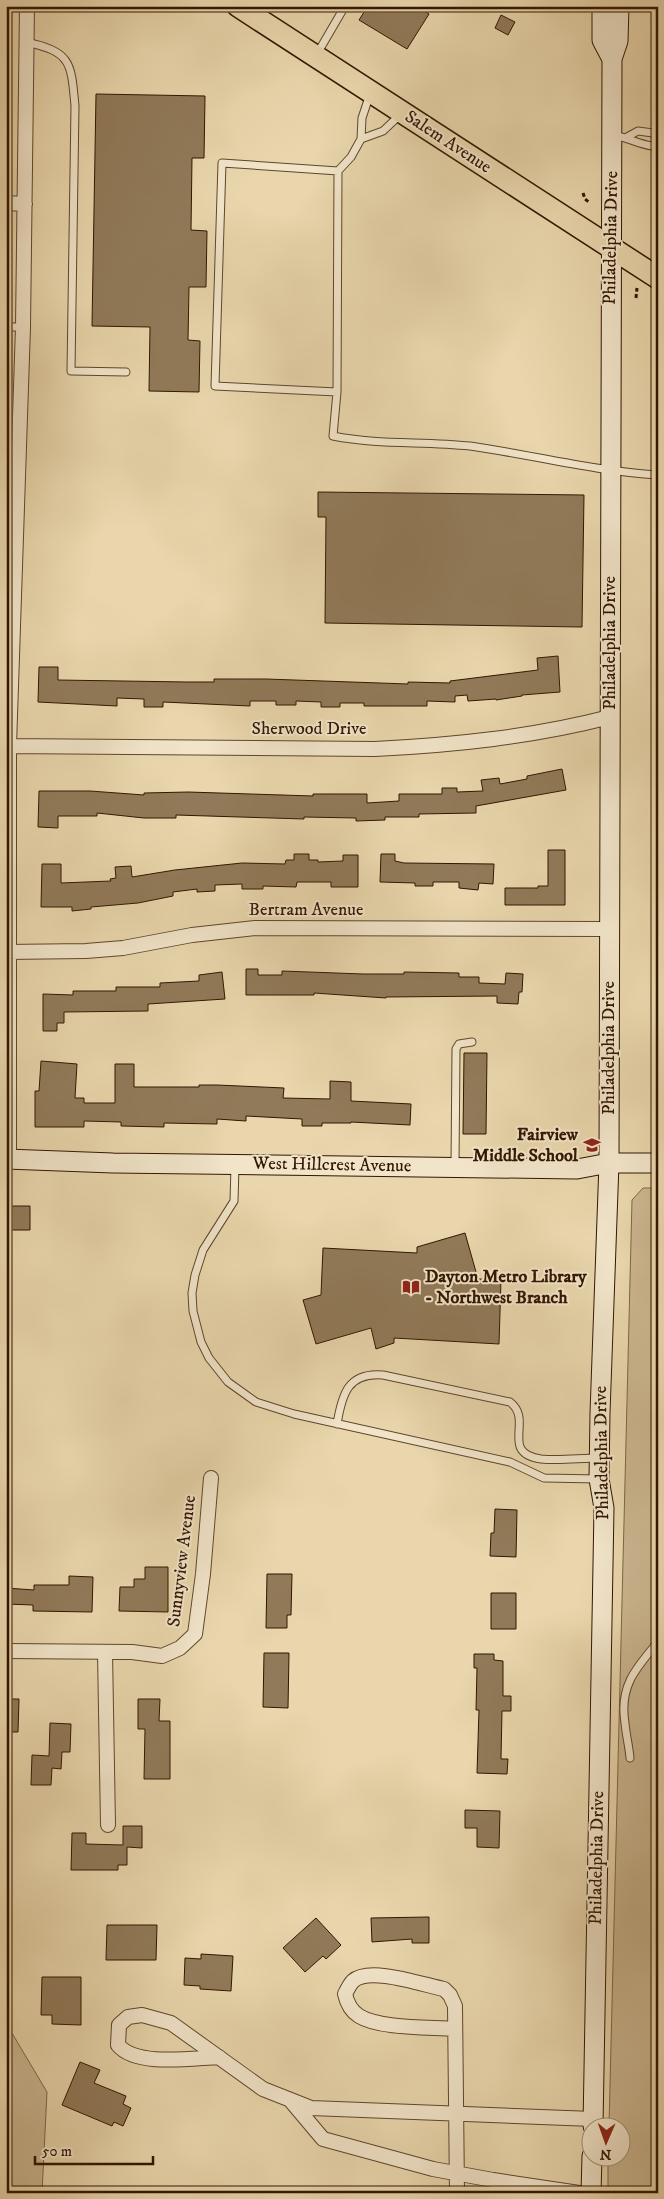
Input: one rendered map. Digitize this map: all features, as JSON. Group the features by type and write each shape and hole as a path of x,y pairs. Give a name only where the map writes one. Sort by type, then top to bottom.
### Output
{"main road":[{"name":"Salem Avenue","path":"238,6 658,278"},
{"name":"Philadelphia Drive","path":"593,2116 604,1508 599,1479 599,1458 609,1163 610,246 620,136 612,59 602,40 602,6"},
{"name":"Philadelphia Drive","path":"612,59 618,41 619,6"},
{"name":"West Hillcrest Avenue","path":"8,1159 577,1169 609,1163 658,1163"},
{"path":"591,2193 592,2166"}],"street":[{"path":"8,1159 8,746 12,536 24,327 27,6"},
{"path":"6,203 25,204"},
{"name":"Sherwood Drive","path":"8,746 375,748 430,746 541,733 610,717"},
{"name":"Bertram Avenue","path":"7,952 86,952 122,948 192,935 255,928 608,929"},
{"name":"Sunnyview Avenue","path":"6,1651 105,1652 162,1656 180,1648 195,1634 203,1574 211,1478"},
{"path":"105,1652 108,1825"},
{"path":"456,2029 388,2025 359,2017 347,2005 345,1994 354,1981 368,1975 387,1976 444,1989 450,1995 456,2006 457,2193"},
{"path":"219,2057 144,2059 124,2053 118,2045 119,2025 128,2017 142,2015 171,2023 219,2057 263,2089 312,2108 456,2113 582,2122"},
{"path":"288,2099 323,2139 456,2174 578,2193"}],"lane":[{"path":"315,56 344,6"},
{"path":"26,42 48,46 66,58 72,74 75,106 71,370 126,372"},
{"path":"370,92 362,118 361,139 351,157 338,171 337,392 333,436 354,440 469,446 610,471 658,475"},
{"path":"361,139 383,131 403,112"},
{"path":"638,131 653,133 658,140 652,146 637,144 620,136 638,131"},
{"path":"337,392 215,386 222,163 338,171"},
{"path":"6,327 24,327"},
{"path":"455,1166 456,1049 458,1044 472,1042"},
{"path":"235,1164 234,1201 203,1250 194,1274 192,1293 193,1312 201,1342 217,1370 228,1382 256,1402 275,1409 495,1458 522,1467 544,1478 599,1479"},
{"path":"337,1424 340,1406 348,1386 359,1378 370,1374 383,1375 510,1402 517,1407 520,1414 519,1447 528,1454 547,1459 599,1458"},
{"path":"522,1467 528,1454"},
{"path":"630,1758 624,1722 624,1696 635,1670 658,1642"}],"path":[{"path":"583,193 584,201 590,203"},
{"path":"629,292 636,297 637,288"}],"shaded area":[{"path":"643,1188 658,1188 658,2193 608,2193 608,2166 632,2166 632,2116 609,2116 632,1200"},
{"path":"6,2023 47,2092 42,2193 6,2193"}],"building":[{"path":"368,6 416,6 429,14 407,49 359,20"},
{"path":"501,15 515,22 508,35 495,28"},
{"path":"96,94 205,96 204,158 192,158 191,230 207,231 206,287 189,287 188,340 200,341 199,392 149,391 150,327 92,326"},
{"path":"318,492 584,495 582,627 325,623 326,517 318,517"},
{"path":"558,656 560,692 522,695 496,700 468,701 467,695 455,696 455,702 427,701 427,706 364,706 364,703 340,703 340,707 321,707 321,702 296,701 296,705 276,705 276,701 250,701 250,706 163,702 163,707 144,707 144,699 117,698 117,706 38,702 39,667 58,667 58,680 214,682 214,679 266,679 408,684 408,682 450,683 450,681 538,670 537,658"},
{"path":"562,769 566,790 476,806 476,813 419,814 419,817 385,817 385,820 356,821 356,818 304,817 304,819 176,815 176,818 144,818 97,813 97,816 58,816 58,828 38,827 39,791 90,791 144,795 144,793 188,792 313,796 313,794 367,794 367,803 399,801 399,794 442,794 442,788 457,788 457,792 483,791 481,780 499,778 500,784"},
{"path":"548,850 565,850 565,905 505,905 505,888 538,888 538,886 548,886"},
{"path":"294,854 309,854 309,860 318,860 318,862 343,861 343,855 358,855 358,887 331,887 331,882 297,882 296,887 263,886 263,889 242,889 242,884 215,885 215,891 197,892 197,889 173,892 173,896 138,903 91,907 91,909 72,911 72,907 41,907 42,864 61,864 61,883 111,881 110,879 116,878 115,867 131,866 132,877 175,870 242,863 285,864 286,860 294,860"},
{"path":"381,854 395,854 395,861 404,863 494,864 493,884 479,883 478,890 459,888 459,882 433,882 433,886 415,886 415,883 380,882"},
{"path":"246,969 258,969 258,975 282,975 282,971 363,974 404,974 404,972 459,973 459,977 479,977 479,983 505,984 506,973 523,974 522,992 519,992 518,1004 497,1003 497,996 386,998 314,993 314,995 246,995"},
{"path":"222,972 225,999 148,1004 148,1011 64,1012 64,1023 57,1023 57,1031 43,1031 43,994 73,995 73,991 116,991 116,987 160,987 160,983 199,981 199,975"},
{"path":"464,1053 487,1053 486,1134 463,1134"},
{"path":"41,1061 77,1064 75,1098 84,1098 84,1103 115,1103 115,1064 134,1064 134,1087 199,1087 199,1085 217,1085 284,1088 283,1098 330,1099 330,1081 351,1082 351,1101 411,1104 410,1125 351,1122 322,1123 322,1126 302,1126 302,1119 246,1116 246,1121 217,1119 217,1124 164,1123 164,1127 121,1126 121,1122 84,1121 84,1127 35,1127 35,1091 39,1091"},
{"path":"8,1206 30,1206 30,1230 8,1230"},
{"name":"Dayton Metro Library - Northwest Branch","path":"465,1233 478,1279 501,1280 499,1344 394,1338 394,1343 376,1349 371,1328 316,1344 303,1300 321,1295 323,1248 417,1253 417,1247"},
{"path":"495,1509 517,1510 516,1557 490,1556 491,1533 494,1533"},
{"path":"145,1567 168,1567 168,1612 119,1611 120,1587 134,1587 134,1579 145,1579"},
{"path":"267,1574 292,1574 291,1615 287,1615 287,1628 266,1628"},
{"path":"69,1576 93,1577 92,1612 33,1611 33,1605 6,1604 6,1588 34,1590 34,1585 69,1585"},
{"path":"491,1593 516,1593 516,1629 491,1629"},
{"path":"264,1653 289,1653 288,1708 263,1707"},
{"path":"474,1654 494,1654 494,1660 503,1661 503,1696 511,1696 511,1711 502,1711 501,1759 508,1759 507,1774 477,1773 479,1710 476,1710 477,1668 474,1668"},
{"path":"6,1699 19,1699 18,1732 6,1732"},
{"path":"138,1699 160,1699 159,1721 170,1721 170,1779 144,1779 145,1729 138,1729"},
{"path":"50,1723 71,1724 70,1752 62,1752 61,1769 52,1768 51,1785 31,1785 32,1755 49,1756"},
{"path":"465,1810 500,1811 499,1848 477,1847 477,1828 465,1828"},
{"path":"123,1826 142,1826 142,1848 127,1847 127,1865 118,1865 118,1870 71,1870 72,1833 86,1833 86,1844 123,1845"},
{"path":"429,1917 429,1943 412,1943 412,1939 372,1942 371,1918"},
{"path":"316,1918 341,1945 326,1959 323,1956 305,1972 283,1948"},
{"path":"107,1925 157,1925 156,1960 106,1960"},
{"path":"201,1954 233,1956 231,1991 200,1989 200,1986 184,1985 185,1958 201,1959"},
{"path":"42,1977 81,1977 81,2025 52,2024 52,2015 41,2015"},
{"path":"80,2062 100,2070 94,2083 126,2096 123,2104 131,2108 123,2126 114,2122 112,2126 62,2105"}],"place":[{"name":"Fairview Middle School","path":"592,1145"},
{"name":"Dayton Metro Library - Northwest Branch","path":"411,1287"}]}
